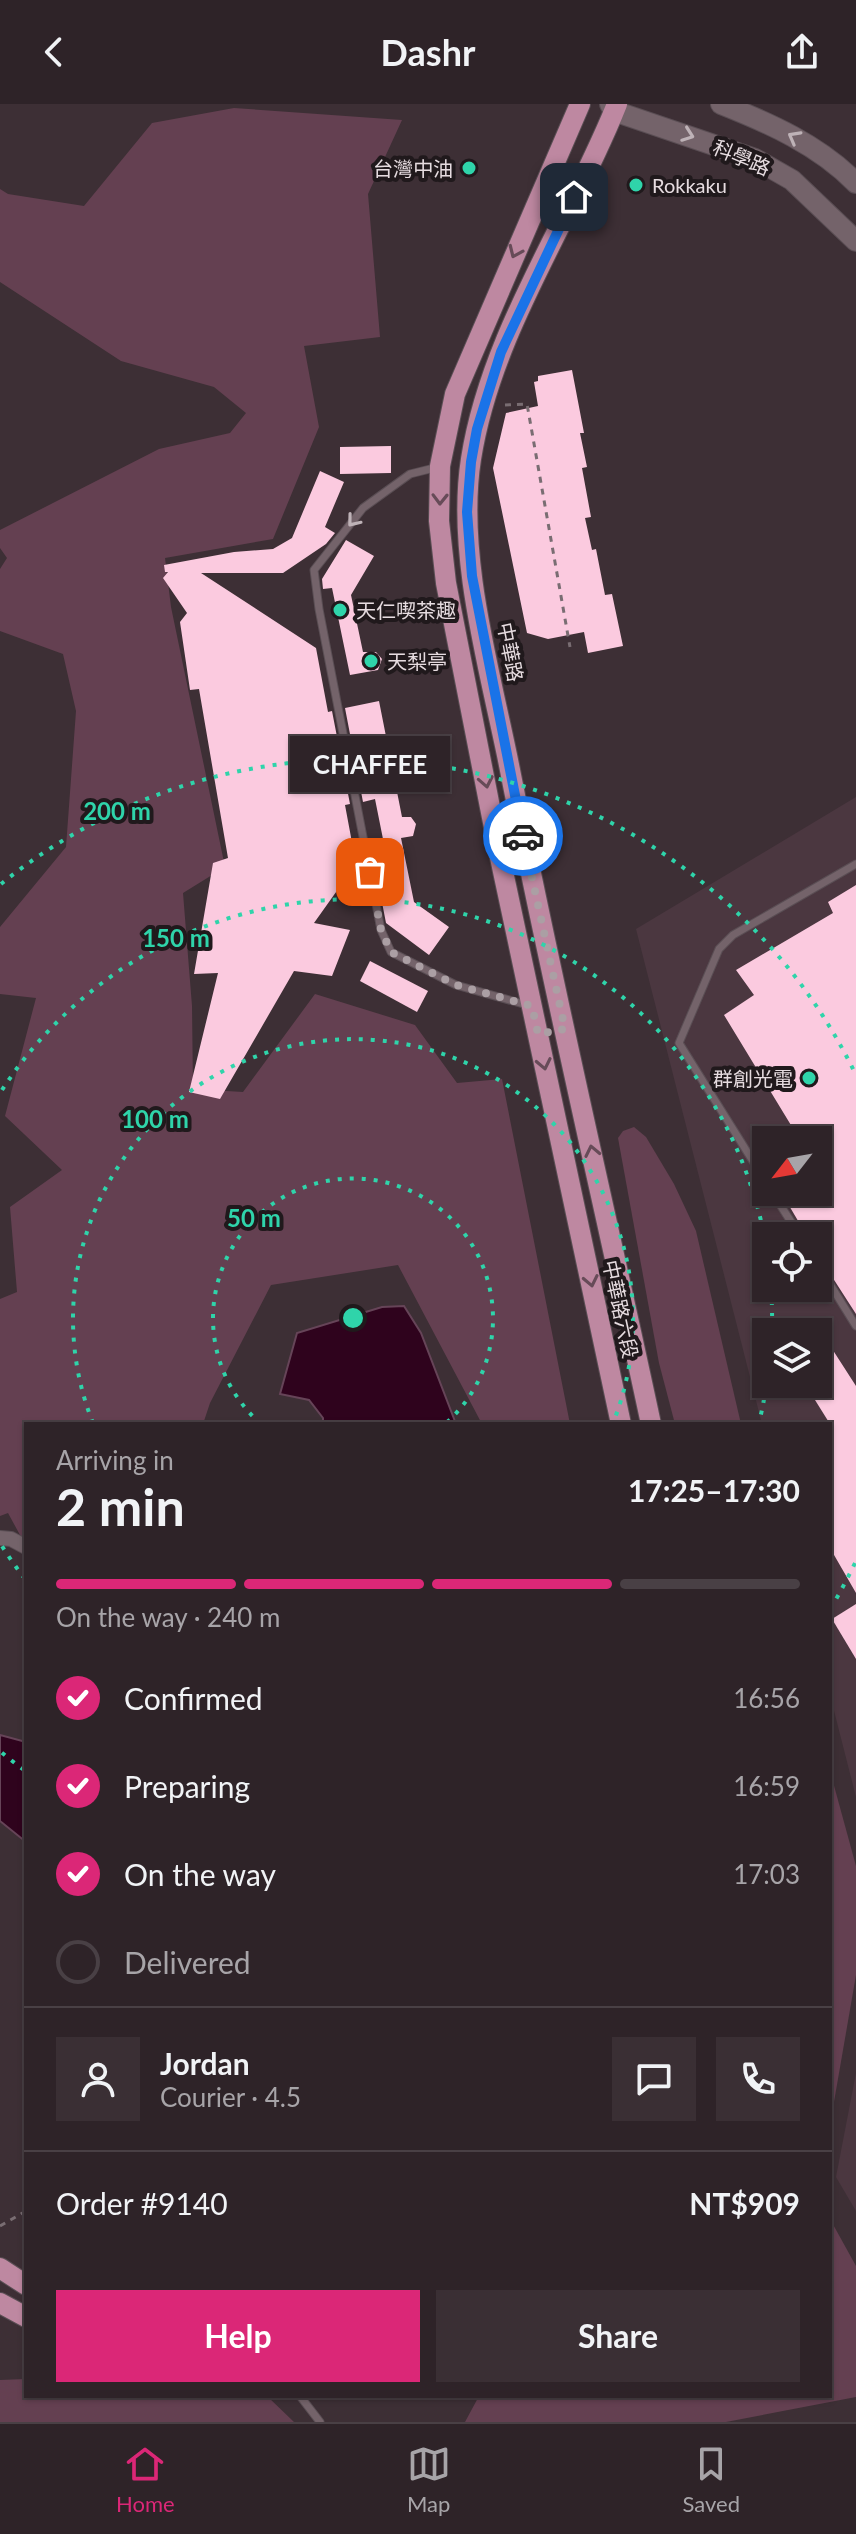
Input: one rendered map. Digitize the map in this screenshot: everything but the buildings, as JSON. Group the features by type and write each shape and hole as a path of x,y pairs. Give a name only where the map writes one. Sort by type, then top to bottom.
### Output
{"main road":[{"path":"538,1034 446,583 439,521 440,466 455,394 580,104"},
{"name":"中華路","path":"609,1227 500,723 472,576 467,512 471,462 501,352 614,106"},
{"name":"中華路六段","path":"538,1034 621,1422"},
{"name":"中華路六段","path":"609,1227 651,1422"},
{"path":"0,2268 24,2284"},
{"path":"0,2303 24,2316"}],"street":[{"name":"科學路","path":"721,104 768,123 807,145 856,183"},
{"name":"科學路","path":"614,106 755,159 792,180 856,241"},
{"path":"538,1034 565,1029"},
{"path":"0,1538 11,1539 24,1546"}],"lane":[{"path":"440,466 410,474 363,508 314,570 319,609 381,930 391,952 456,985 532,1006"},
{"path":"476,727 500,723"},
{"path":"752,1160 679,1043 719,949 733,935 856,864"},
{"path":"832,1287 856,1326"},
{"path":"302,2398 320,2422"}],"path":[{"path":"485,406 527,404 570,647"},
{"path":"0,2226 24,2212"}],"shaded area":[{"path":"234,108 402,120 368,194 380,337 304,346 319,427 273,539 165,558 171,607 225,867 183,893 192,1006 193,1089 243,1092 315,994 415,1025 457,1083 502,1079 570,1422 481,1422 398,1265 271,1285 210,1403 204,1422 24,1422 24,1542 8,1513 0,1516 0,1299 17,1292 10,1207 62,1170 5,1116 36,998 0,994 0,927 66,847 76,711 63,654 0,631 0,569 7,558 0,548 0,530 159,449 230,433 246,413 214,387 121,361 0,282 0,189 8,194 84,206 152,123"},
{"path":"856,797 856,1797 832,1703 832,1422 761,1422 755,1398 832,1398 832,1318 752,1318 752,1385 636,929"},
{"path":"634,1127 646,1137 674,1184 696,1231 741,1422 674,1422 659,1363 618,1138 623,1131"},
{"path":"404,1306 421,1333 455,1422 323,1422 309,1400 280,1394 297,1333 382,1307"},
{"path":"0,1735 24,1741 24,1840 0,1821"},
{"path":"832,1778 856,1866 856,1975 832,2113"},
{"path":"856,2073 856,2211 836,2177"},
{"path":"832,2223 856,2266 856,2397 726,2422 465,2422 478,2398 832,2398"},
{"path":"24,2379 24,2398 269,2398 294,2422 0,2422 0,2380"}],"way so far":[{"path":"370,872 381,930 391,952 456,985 532,1006 538,1034 565,1029 523,836"}],"place":[{"name":"台灣中油","path":"469,168"},
{"name":"Rokkaku","path":"636,185"},
{"name":"天仁喫茶趣","path":"340,610"},
{"name":"天梨亭","path":"371,661"},
{"name":"CHAFFEE","path":"370,872"},
{"name":"群創光電","path":"809,1078"}],"route":[{"path":"523,836 472,576 467,512 477,429 501,352 574,197"}]}
